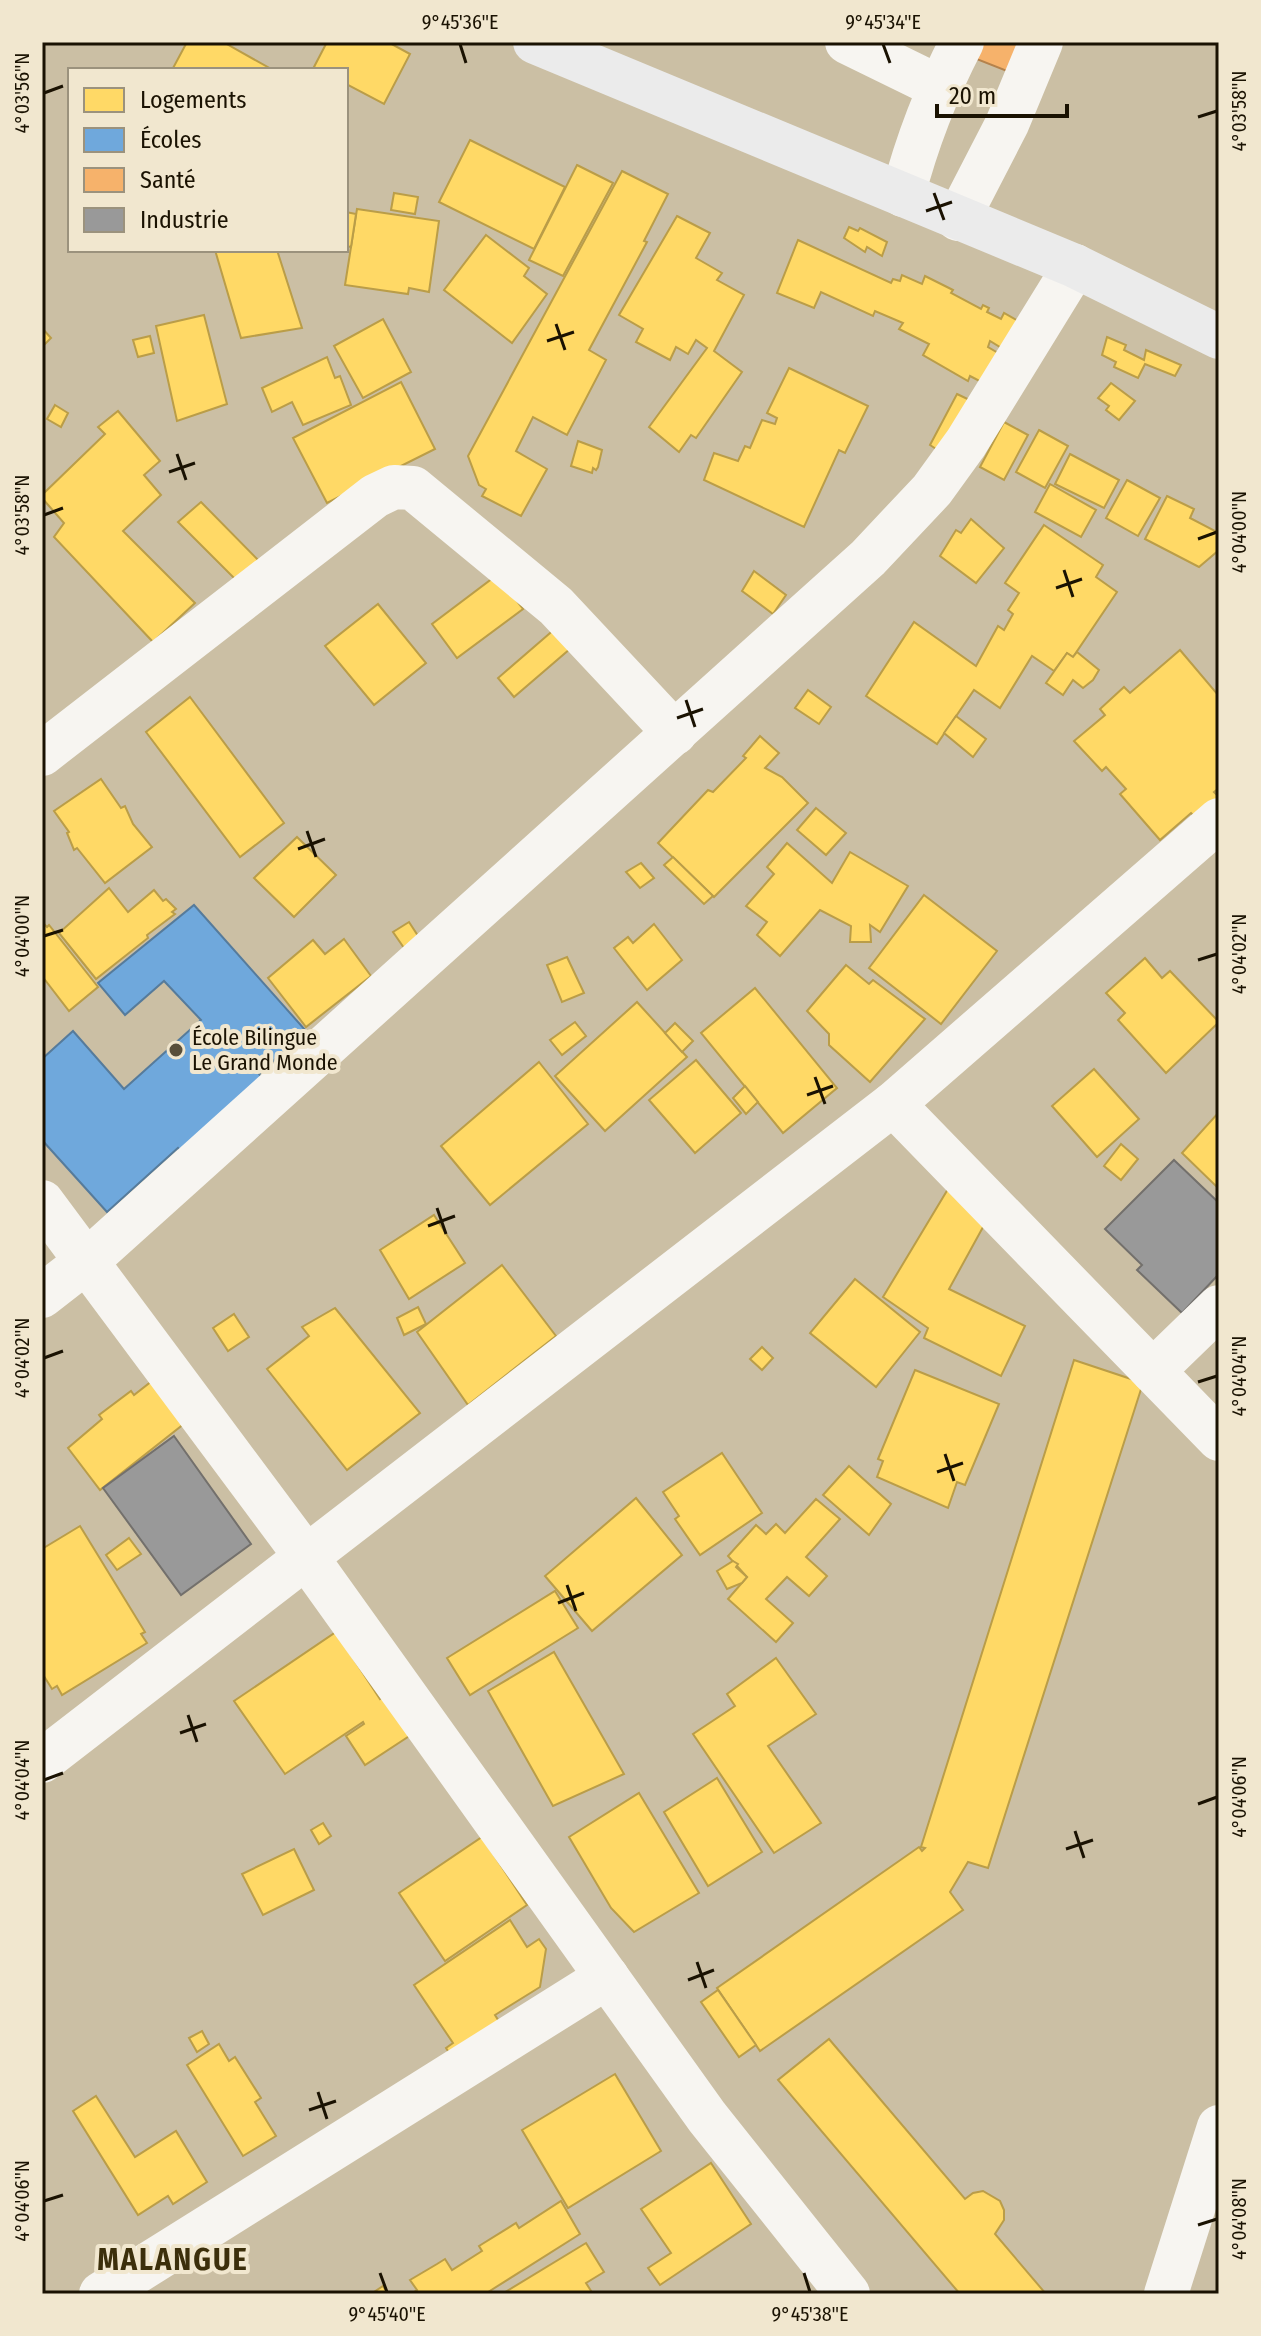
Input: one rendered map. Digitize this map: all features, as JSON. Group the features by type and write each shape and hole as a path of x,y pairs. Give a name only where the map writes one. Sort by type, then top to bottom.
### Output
{"main road":[{"path":"535,42 1075,266 1219,337"}],"street":[{"path":"847,42 939,87"},
{"path":"903,195 915,149 939,87 962,42"},
{"path":"958,219 1007,124 1041,42"},
{"path":"42,1296 87,1261 868,558 932,490 966,443 1075,266"},
{"path":"42,754 375,496 394,487 413,488 556,606 675,733"},
{"path":"42,1761 893,1104 1219,820"},
{"path":"893,1104 1219,1439"},
{"path":"42,1202 307,1558 707,2117 840,2292"},
{"path":"1153,1371 1219,1307"},
{"path":"101,2294 607,1977"},
{"path":"1166,2294 1219,2127"}],"building: Logements":[{"path":"187,42 223,42 269,68 173,68"},
{"path":"327,42 388,42 410,54 384,104 348,85 348,68 314,67"},
{"path":"470,140 565,187 534,249 439,202"},
{"path":"577,165 613,183 563,276 529,260"},
{"path":"622,171 668,194 644,241 647,242 589,350 606,360 567,435 533,417 516,451 547,469 521,516 482,496 486,489 479,485 468,456"},
{"path":"394,193 418,197 415,214 391,210"},
{"path":"357,209 439,221 429,292 409,288 408,294 345,285"},
{"path":"348,212 356,214 351,247 348,246"},
{"path":"677,216 710,233 696,258 722,273 717,280 744,295 714,351 742,372 696,438 691,435 679,452 649,427 707,348 696,340 688,354 676,347 670,360 636,342 643,329 619,315"},
{"path":"849,227 858,231 860,228 887,242 882,256 867,247 865,252 844,238"},
{"path":"486,235 529,268 524,276 547,294 512,343 444,290"},
{"path":"798,240 891,283 893,279 900,281 902,275 922,284 925,276 981,309 983,305 989,308 987,312 1001,319 1004,313 1027,326 1013,355 990,341 988,347 1005,357 989,386 970,376 968,381 923,355 929,344 899,329 903,323 875,311 873,316 821,292 814,308 777,293"},
{"path":"216,252 278,252 302,328 241,338"},
{"path":"204,315 227,404 177,421 156,326"},
{"path":"383,319 411,372 363,398 334,346"},
{"path":"42,328 51,338 42,347"},
{"path":"150,336 154,353 138,357 133,340"},
{"path":"1107,337 1126,345 1124,350 1144,360 1146,350 1181,365 1175,376 1145,364 1138,378 1114,367 1116,362 1102,355"},
{"path":"327,357 335,378 340,376 351,405 303,425 292,402 272,412 262,388"},
{"path":"789,368 868,406 845,453 839,450 804,527 704,480 714,453 738,461 745,446 750,448 762,420 775,424 777,418 767,413"},
{"path":"401,382 435,449 327,503 293,438"},
{"path":"1111,383 1135,401 1119,420 1106,410 1109,406 1098,398"},
{"path":"957,394 976,403 950,458 930,445"},
{"path":"55,405 68,413 61,427 47,419"},
{"path":"118,411 160,461 144,475 161,495 123,531 195,603 153,642 54,537 64,523 42,498 105,434 98,427"},
{"path":"1004,422 1028,435 1004,480 980,467"},
{"path":"1039,430 1068,446 1045,488 1016,472"},
{"path":"578,441 602,450 598,467 596,470 593,468 592,473 571,466"},
{"path":"1070,454 1119,480 1104,508 1055,484"},
{"path":"1127,480 1160,498 1138,536 1106,518"},
{"path":"1050,484 1096,510 1081,537 1035,512"},
{"path":"1167,496 1194,509 1190,518 1219,533 1219,550 1199,567 1145,539"},
{"path":"201,502 267,569 243,587 178,522"},
{"path":"971,519 1004,548 976,583 940,556 956,530 961,533"},
{"path":"1044,525 1103,565 1096,577 1117,592 1073,657 1067,653 1054,671 1032,656 1000,708 974,690 937,744 866,696 914,622 976,666 998,626 1004,630 1013,614 1008,610 1019,593 1005,583"},
{"path":"754,571 786,595 773,614 742,591"},
{"path":"497,575 523,609 457,658 432,624"},
{"path":"378,604 426,663 374,705 325,646"},
{"path":"564,621 578,642 514,697 498,678"},
{"path":"1180,650 1219,696 1219,788 1214,792 1219,797 1196,818 1191,813 1160,840 1120,794 1126,789 1106,767 1102,771 1074,741 1105,715 1100,709 1124,687 1130,693"},
{"path":"1077,652 1099,670 1083,688 1073,680 1063,695 1046,683 1067,653 1073,657"},
{"path":"808,690 831,707 819,724 795,708"},
{"path":"190,697 284,823 240,857 146,732"},
{"path":"956,716 986,739 973,757 944,733"},
{"path":"760,736 779,753 765,768 782,777 808,803 714,897 658,843 708,790 713,792 746,758 743,756"},
{"path":"101,779 121,808 125,806 133,824 152,847 105,883 77,848 74,850 69,832 54,811"},
{"path":"816,808 846,833 826,855 797,830"},
{"path":"297,837 336,875 294,917 254,878"},
{"path":"787,843 832,883 850,852 908,886 880,932 870,925 871,942 850,942 851,926 820,910 780,956 757,935 767,922 746,906 774,874 767,867"},
{"path":"673,857 713,896 704,904 664,865"},
{"path":"641,863 654,878 640,888 626,872"},
{"path":"109,888 128,912 154,890 163,901 166,899 176,909 172,912 175,914 147,935 148,938 96,979 59,933"},
{"path":"924,895 997,951 941,1024 869,968"},
{"path":"42,922 47,927 49,925 98,987 69,1011 42,976"},
{"path":"409,922 420,939 404,948 393,932"},
{"path":"654,924 682,960 647,990 614,948 628,937 633,943"},
{"path":"344,939 371,976 306,1027 268,978 313,940 325,954"},
{"path":"567,957 584,993 562,1002 547,965"},
{"path":"1145,958 1162,978 1170,971 1219,1022 1166,1073 1118,1020 1125,1013 1106,993"},
{"path":"846,965 869,984 873,980 925,1019 870,1082 829,1045 829,1034 807,1011"},
{"path":"755,988 837,1088 783,1133 701,1033"},
{"path":"637,1002 687,1057 605,1131 555,1076"},
{"path":"575,1022 586,1036 562,1055 550,1040"},
{"path":"675,1023 693,1041 682,1052 665,1033"},
{"path":"696,1060 741,1113 695,1153 649,1100"},
{"path":"539,1062 588,1124 490,1205 441,1146"},
{"path":"1094,1069 1139,1119 1097,1157 1052,1106"},
{"path":"745,1086 758,1102 746,1114 733,1098"},
{"path":"1219,1112 1219,1189 1182,1153"},
{"path":"1121,1144 1138,1159 1121,1180 1104,1166"},
{"path":"948,1189 988,1218 949,1289 1025,1326 1001,1376 924,1338 928,1328 883,1297"},
{"path":"434,1215 465,1263 409,1299 380,1250"},
{"path":"502,1265 556,1336 468,1405 417,1332"},
{"path":"855,1279 920,1332 876,1387 810,1333"},
{"path":"418,1307 426,1324 404,1335 397,1318"},
{"path":"335,1308 420,1413 347,1470 267,1369 309,1336 302,1327"},
{"path":"234,1314 249,1337 228,1351 213,1328"},
{"path":"762,1347 773,1358 762,1370 750,1359"},
{"path":"1074,1360 1143,1383 988,1868 968,1862 950,1892 963,1910 760,2051 717,1988 919,1847 922,1851 925,1848 921,1847"},
{"path":"915,1370 999,1404 965,1485 957,1482 948,1508 877,1477 883,1461 878,1459"},
{"path":"152,1381 185,1423 100,1490 68,1448 102,1419 99,1415 131,1391 134,1395"},
{"path":"722,1453 762,1513 700,1555 675,1519 679,1516 663,1492"},
{"path":"849,1466 891,1504 869,1535 823,1495"},
{"path":"636,1498 682,1555 592,1631 545,1576"},
{"path":"816,1499 840,1519 806,1557 827,1576 809,1596 787,1577 766,1599 793,1623 776,1642 728,1599 747,1577 728,1556 756,1525 766,1534 776,1524 785,1533"},
{"path":"80,1526 145,1632 141,1634 147,1643 62,1695 57,1686 52,1689 42,1673 42,1549"},
{"path":"129,1538 141,1554 117,1570 106,1555"},
{"path":"733,1561 747,1577 742,1583 727,1589 717,1571"},
{"path":"555,1591 578,1628 470,1695 447,1658"},
{"path":"336,1632 380,1699 395,1689 420,1729 365,1765 346,1736 363,1722 285,1774 234,1701"},
{"path":"554,1652 624,1774 553,1806 488,1691"},
{"path":"776,1658 816,1714 768,1746 821,1823 774,1853 693,1734 735,1706 727,1694"},
{"path":"717,1778 762,1852 708,1886 664,1812"},
{"path":"639,1793 699,1893 634,1932 611,1908 569,1837"},
{"path":"323,1823 331,1836 319,1844 311,1830"},
{"path":"482,1837 527,1905 445,1961 399,1893"},
{"path":"294,1849 314,1890 263,1915 242,1874"},
{"path":"510,1920 527,1947 539,1939 546,1949 540,1987 495,2015 507,2034 457,2065 446,2048 453,2043 414,1985"},
{"path":"718,1990 756,2045 739,2057 701,2002"},
{"path":"202,2031 209,2044 197,2052 189,2038"},
{"path":"829,2039 965,2199 983,2191 1000,2201 1004,2220 995,2234 1046,2294 960,2294 778,2080"},
{"path":"219,2044 229,2061 235,2057 261,2098 255,2102 276,2136 243,2156 187,2065"},
{"path":"615,2074 661,2151 568,2208 522,2130"},
{"path":"96,2096 135,2157 176,2131 207,2182 173,2204 168,2196 138,2215 73,2111"},
{"path":"711,2163 751,2224 660,2285 648,2268 671,2253 641,2209"},
{"path":"561,2201 580,2234 485,2294 411,2294 417,2290 410,2280 445,2259 452,2270 482,2251 479,2246 516,2223 519,2228"},
{"path":"586,2243 604,2272 586,2283 593,2294 502,2294"},
{"path":"383,2286 388,2294 371,2294"}],"building: Écoles":[{"path":"194,905 306,1031 259,1074 262,1078 107,1212 42,1140 42,1059 73,1031 124,1089 201,1020 164,981 125,1015 98,983"}],"building: Santé":[{"path":"980,42 1023,42 1012,73 974,58"}],"building: Industrie":[{"path":"1174,1160 1219,1203 1219,1274 1182,1313 1137,1270 1142,1265 1105,1229"},
{"path":"174,1436 251,1544 181,1595 103,1488"}],"place":[{"name":"École Bilingue Le Grand Monde","path":"176,1050"}],"district":[{"name":"MALANGUE","path":"173,2260"}]}
